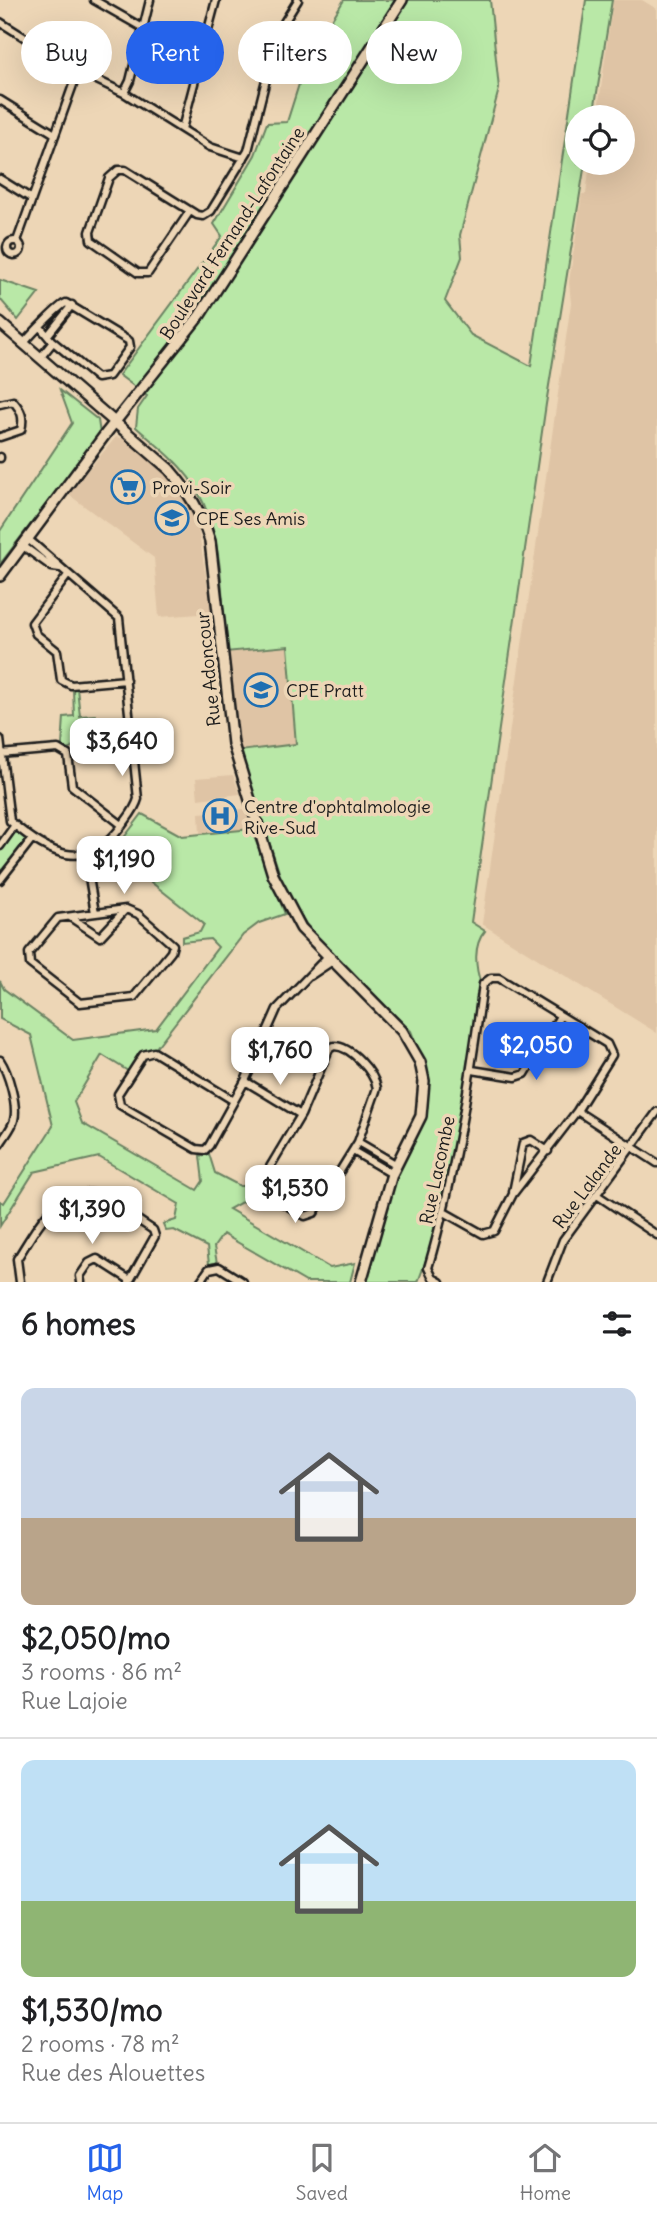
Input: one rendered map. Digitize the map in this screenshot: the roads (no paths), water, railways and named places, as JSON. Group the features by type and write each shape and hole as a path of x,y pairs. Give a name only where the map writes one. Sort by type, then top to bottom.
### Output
{"street":[{"path":"94,0 131,21"},
{"path":"145,21 150,0"},
{"path":"182,129 216,0"},
{"path":"190,211 148,273 136,271 91,240 90,232 109,178 115,170 125,170 190,211 201,216 209,213 250,147 278,32 298,0"},
{"name":"Boulevard Fernand-Lafontaine","path":"0,576 200,315 402,0"},
{"path":"0,22 21,35"},
{"path":"17,241 73,84"},
{"path":"105,84 213,148 244,158"},
{"path":"124,93 127,84"},
{"path":"0,100 55,134"},
{"path":"0,179 32,199"},
{"path":"24,344 60,304 72,305 129,341 130,348 109,376 98,379 53,342 41,328"},
{"path":"48,335 72,305"},
{"name":"Rue Adoncour","path":"0,323 169,468 187,489 201,514 210,541 233,744 280,892 301,928 402,1031 420,1062 424,1081 421,1115 395,1169 361,1282"},
{"path":"40,358 53,342"},
{"path":"0,404 13,401 20,408 23,421 21,430 0,437"},
{"path":"0,739 8,815 15,825 32,839 62,855 90,852 108,844 136,808 138,799 119,618 60,568 52,568 26,542"},
{"path":"68,575 32,623 36,634 57,651 61,680 71,685 126,680"},
{"path":"1,755 58,749 68,755 72,786 122,825"},
{"path":"0,846 15,825"},
{"path":"0,880 32,839"},
{"path":"89,877 90,852"},
{"path":"81,853 89,877 95,913"},
{"path":"69,916 100,937 126,909"},
{"path":"126,909 138,914 173,945 172,952 139,994 127,1000 80,1003 30,964 29,953 53,922 69,916 126,909"},
{"path":"234,1101 154,1052 144,1055 118,1094 120,1105 200,1150 209,1146 234,1101 245,1081 277,1009 329,959"},
{"name":"Rue Lacombe","path":"440,1282 433,1278 428,1268 444,1212 472,1070 483,984 491,978 499,978 560,1016"},
{"path":"444,1212 483,1234 494,1231 513,1194 577,1111 612,1055 607,1044 560,1016 525,1074 516,1077 472,1070"},
{"path":"341,1046 370,1071 377,1088 358,1142 310,1217 263,1191 261,1182 301,1115 329,1049 341,1046"},
{"path":"0,1060 5,1068 15,1112 14,1120 0,1144"},
{"path":"245,1081 301,1115"},
{"path":"577,1111 657,1163"},
{"name":"Rue Lalande","path":"547,1282 563,1240 657,1112"},
{"path":"513,1194 523,1143 531,1140 548,1151"},
{"path":"358,1142 395,1169"},
{"path":"354,1151 395,1169"},
{"path":"20,1282 17,1259 53,1205 92,1193 99,1194 153,1230 155,1236 129,1281 97,1259 89,1263 80,1276 81,1282"},
{"path":"597,1195 657,1235"},
{"path":"200,1282 209,1269 219,1266 243,1282"}],"place":[{"name":"Provi-Soir","path":"128,487"},
{"name":"CPE Ses Amis","path":"172,518"},
{"name":"CPE Pratt","path":"261,690"},
{"name":"Centre d'ophtalmologie Rive-Sud","path":"220,816"}]}
